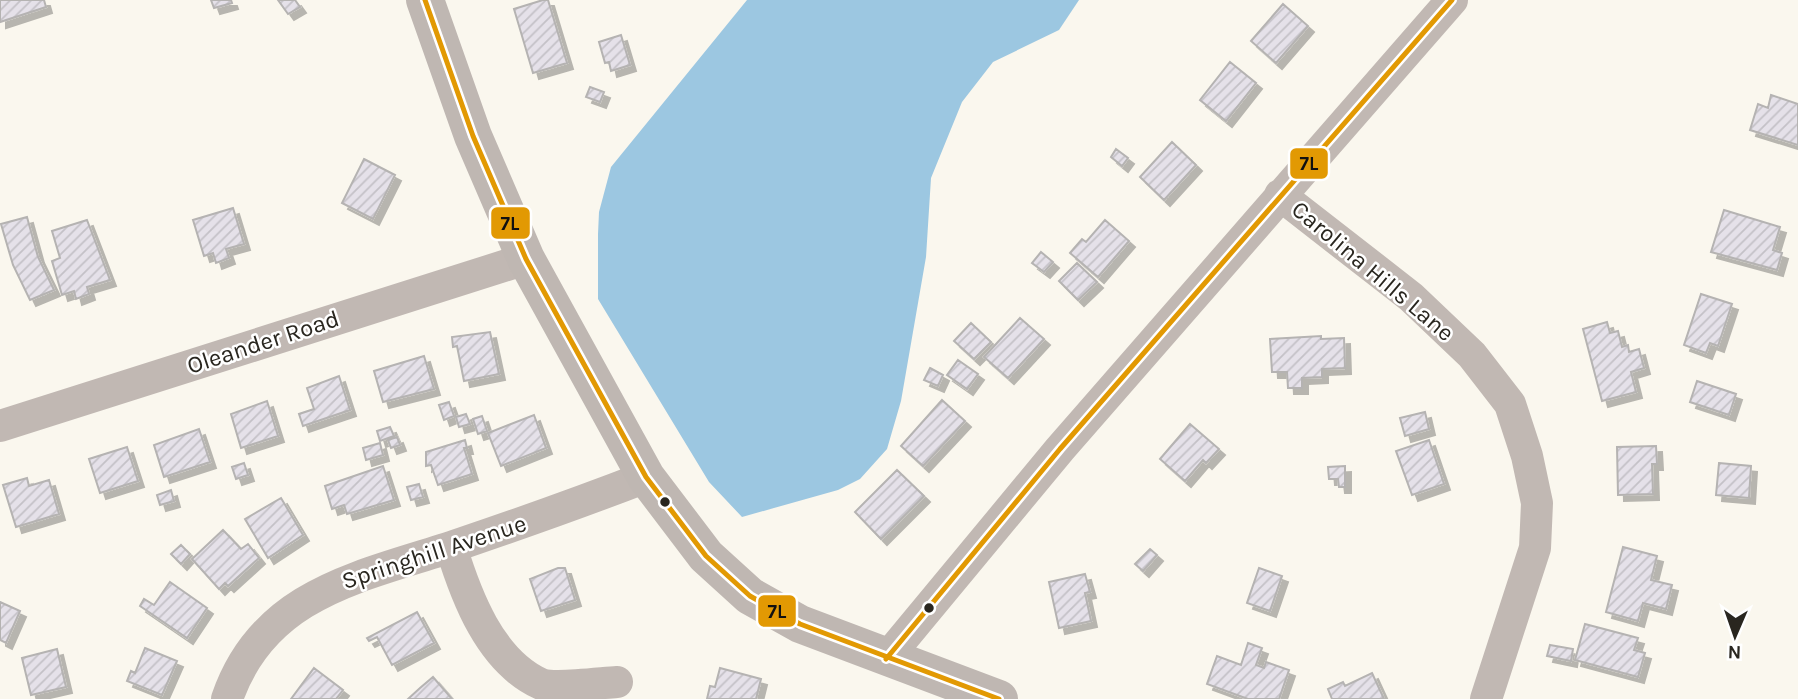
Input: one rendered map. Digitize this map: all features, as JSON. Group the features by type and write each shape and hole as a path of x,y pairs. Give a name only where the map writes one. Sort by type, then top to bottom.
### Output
{"street":[{"path":"425,0 473,136 526,259 646,477 706,555 750,596 800,624 886,659 999,699"},
{"path":"886,659 1060,449 1452,0"},
{"name":"Carolina Hills Lane","path":"1280,195 1411,297 1472,355 1510,404 1527,456 1536,503 1535,548 1486,699"},
{"name":"Oleander Road","path":"0,426 526,259"},
{"name":"Springhill Avenue","path":"227,699 237,677 271,627 297,606 327,588 368,571 452,547 646,477"},
{"path":"452,547 486,632 511,662 543,685 617,682"}],"water":[{"path":"747,0 1079,0 1059,30 993,62 962,102 931,178 926,257 901,401 887,449 860,479 838,490 742,517 709,482 598,299 598,234 599,212 611,167"}],"building":[{"path":"0,0 44,0 46,7 0,22"},
{"path":"211,0 231,0 232,3 214,8"},
{"path":"278,0 295,0 300,7 288,14"},
{"path":"548,0 567,63 533,73 514,9"},
{"path":"1283,4 1308,26 1276,63 1251,41"},
{"path":"621,35 630,65 611,71 609,62 605,63 599,42"},
{"path":"1230,62 1256,83 1226,121 1200,100"},
{"path":"590,87 604,92 600,102 586,97"},
{"path":"1771,95 1798,104 1798,145 1750,130 1758,104 1768,108"},
{"path":"1172,142 1196,165 1164,200 1140,177"},
{"path":"1116,149 1128,158 1122,166 1111,157"},
{"path":"364,159 395,175 373,219 342,203"},
{"path":"233,208 244,244 226,249 229,258 216,263 213,253 204,256 193,220"},
{"path":"1724,210 1780,227 1773,250 1782,253 1777,270 1711,252"},
{"path":"27,217 38,257 54,290 30,300 13,265 1,224"},
{"path":"87,220 110,280 87,287 89,294 76,299 74,291 62,295 52,261 60,258 52,231"},
{"path":"1105,220 1129,241 1098,277 1070,253 1082,239 1086,242"},
{"path":"1041,252 1053,262 1044,272 1032,263"},
{"path":"1077,263 1097,282 1078,300 1059,281"},
{"path":"1701,294 1732,304 1718,346 1710,343 1706,353 1684,345"},
{"path":"1020,318 1044,339 1008,378 984,357"},
{"path":"1607,322 1610,333 1618,331 1622,347 1628,345 1629,352 1639,349 1644,368 1631,372 1636,392 1602,401 1583,329"},
{"path":"971,323 991,342 974,359 954,341"},
{"path":"490,332 499,374 464,381 457,346 453,347 452,337"},
{"path":"1321,336 1321,339 1344,338 1345,368 1322,369 1322,377 1302,378 1302,388 1288,388 1287,372 1272,372 1270,339"},
{"path":"424,356 434,389 383,402 374,371"},
{"path":"958,360 978,374 967,389 947,375"},
{"path":"930,368 943,375 938,386 924,380"},
{"path":"339,376 350,410 303,426 299,414 314,409 307,388"},
{"path":"1697,381 1736,394 1729,415 1690,402"},
{"path":"942,400 965,421 923,466 901,446"},
{"path":"267,401 278,436 241,448 231,414"},
{"path":"449,402 454,416 444,420 439,405"},
{"path":"1425,412 1429,429 1405,436 1400,418"},
{"path":"466,414 470,424 459,427 456,417"},
{"path":"534,415 546,448 501,466 488,433"},
{"path":"482,416 487,431 478,434 473,419"},
{"path":"1190,424 1219,449 1206,463 1203,460 1185,481 1160,459"},
{"path":"390,427 394,436 380,441 377,431"},
{"path":"199,429 210,462 164,477 154,445"},
{"path":"397,437 400,445 391,448 388,440"},
{"path":"465,440 467,448 464,448 472,474 438,485 431,465 426,466 426,452"},
{"path":"1429,440 1444,484 1412,495 1396,451"},
{"path":"380,443 383,455 366,460 363,448"},
{"path":"1656,446 1657,464 1652,464 1653,494 1618,495 1617,447"},
{"path":"127,447 138,481 100,493 89,459"},
{"path":"244,463 248,475 236,479 232,467"},
{"path":"1719,463 1751,466 1749,498 1716,495"},
{"path":"383,466 394,500 347,514 344,505 332,509 325,486"},
{"path":"1345,466 1345,487 1339,487 1338,479 1329,479 1328,467"},
{"path":"897,470 924,496 881,539 855,512"},
{"path":"27,478 29,486 49,480 59,514 16,527 3,485"},
{"path":"419,484 423,497 411,500 407,487"},
{"path":"171,490 174,501 160,505 157,495"},
{"path":"281,498 303,535 268,558 245,519"},
{"path":"223,530 241,549 248,544 259,558 228,586 225,583 219,589 192,559"},
{"path":"181,545 190,554 181,564 171,554"},
{"path":"1623,547 1657,556 1651,580 1672,585 1666,609 1643,603 1638,621 1606,612"},
{"path":"1150,549 1157,555 1143,571 1135,564"},
{"path":"565,568 575,600 541,611 530,579"},
{"path":"1259,568 1282,576 1270,611 1247,603"},
{"path":"1085,574 1090,592 1085,593 1091,621 1059,628 1049,582"},
{"path":"170,582 207,608 187,638 140,606 144,599 154,605"},
{"path":"0,602 20,611 6,643 0,640"},
{"path":"417,612 434,643 392,665 377,637 369,641 367,638"},
{"path":"1585,624 1638,638 1634,650 1645,653 1638,677 1575,660"},
{"path":"1248,643 1262,648 1256,665 1264,668 1266,662 1289,670 1279,699 1248,699 1207,684 1217,656 1241,665"},
{"path":"1550,645 1573,649 1571,661 1547,656"},
{"path":"145,648 177,661 162,695 127,681 131,671 135,673"},
{"path":"57,649 66,687 31,695 22,658"},
{"path":"314,668 343,690 336,699 291,699"},
{"path":"720,668 761,679 756,699 707,699 710,686 715,687"},
{"path":"1372,673 1384,699 1332,699 1328,689 1343,682 1345,686"},
{"path":"433,677 452,699 408,699 420,688"}],"transit line":[{"name":"7L","path":"425,0 473,136 526,259 646,477 706,556 750,596 800,624 999,699"},
{"name":"7L","path":"886,659 1060,449 1452,0"}]}
